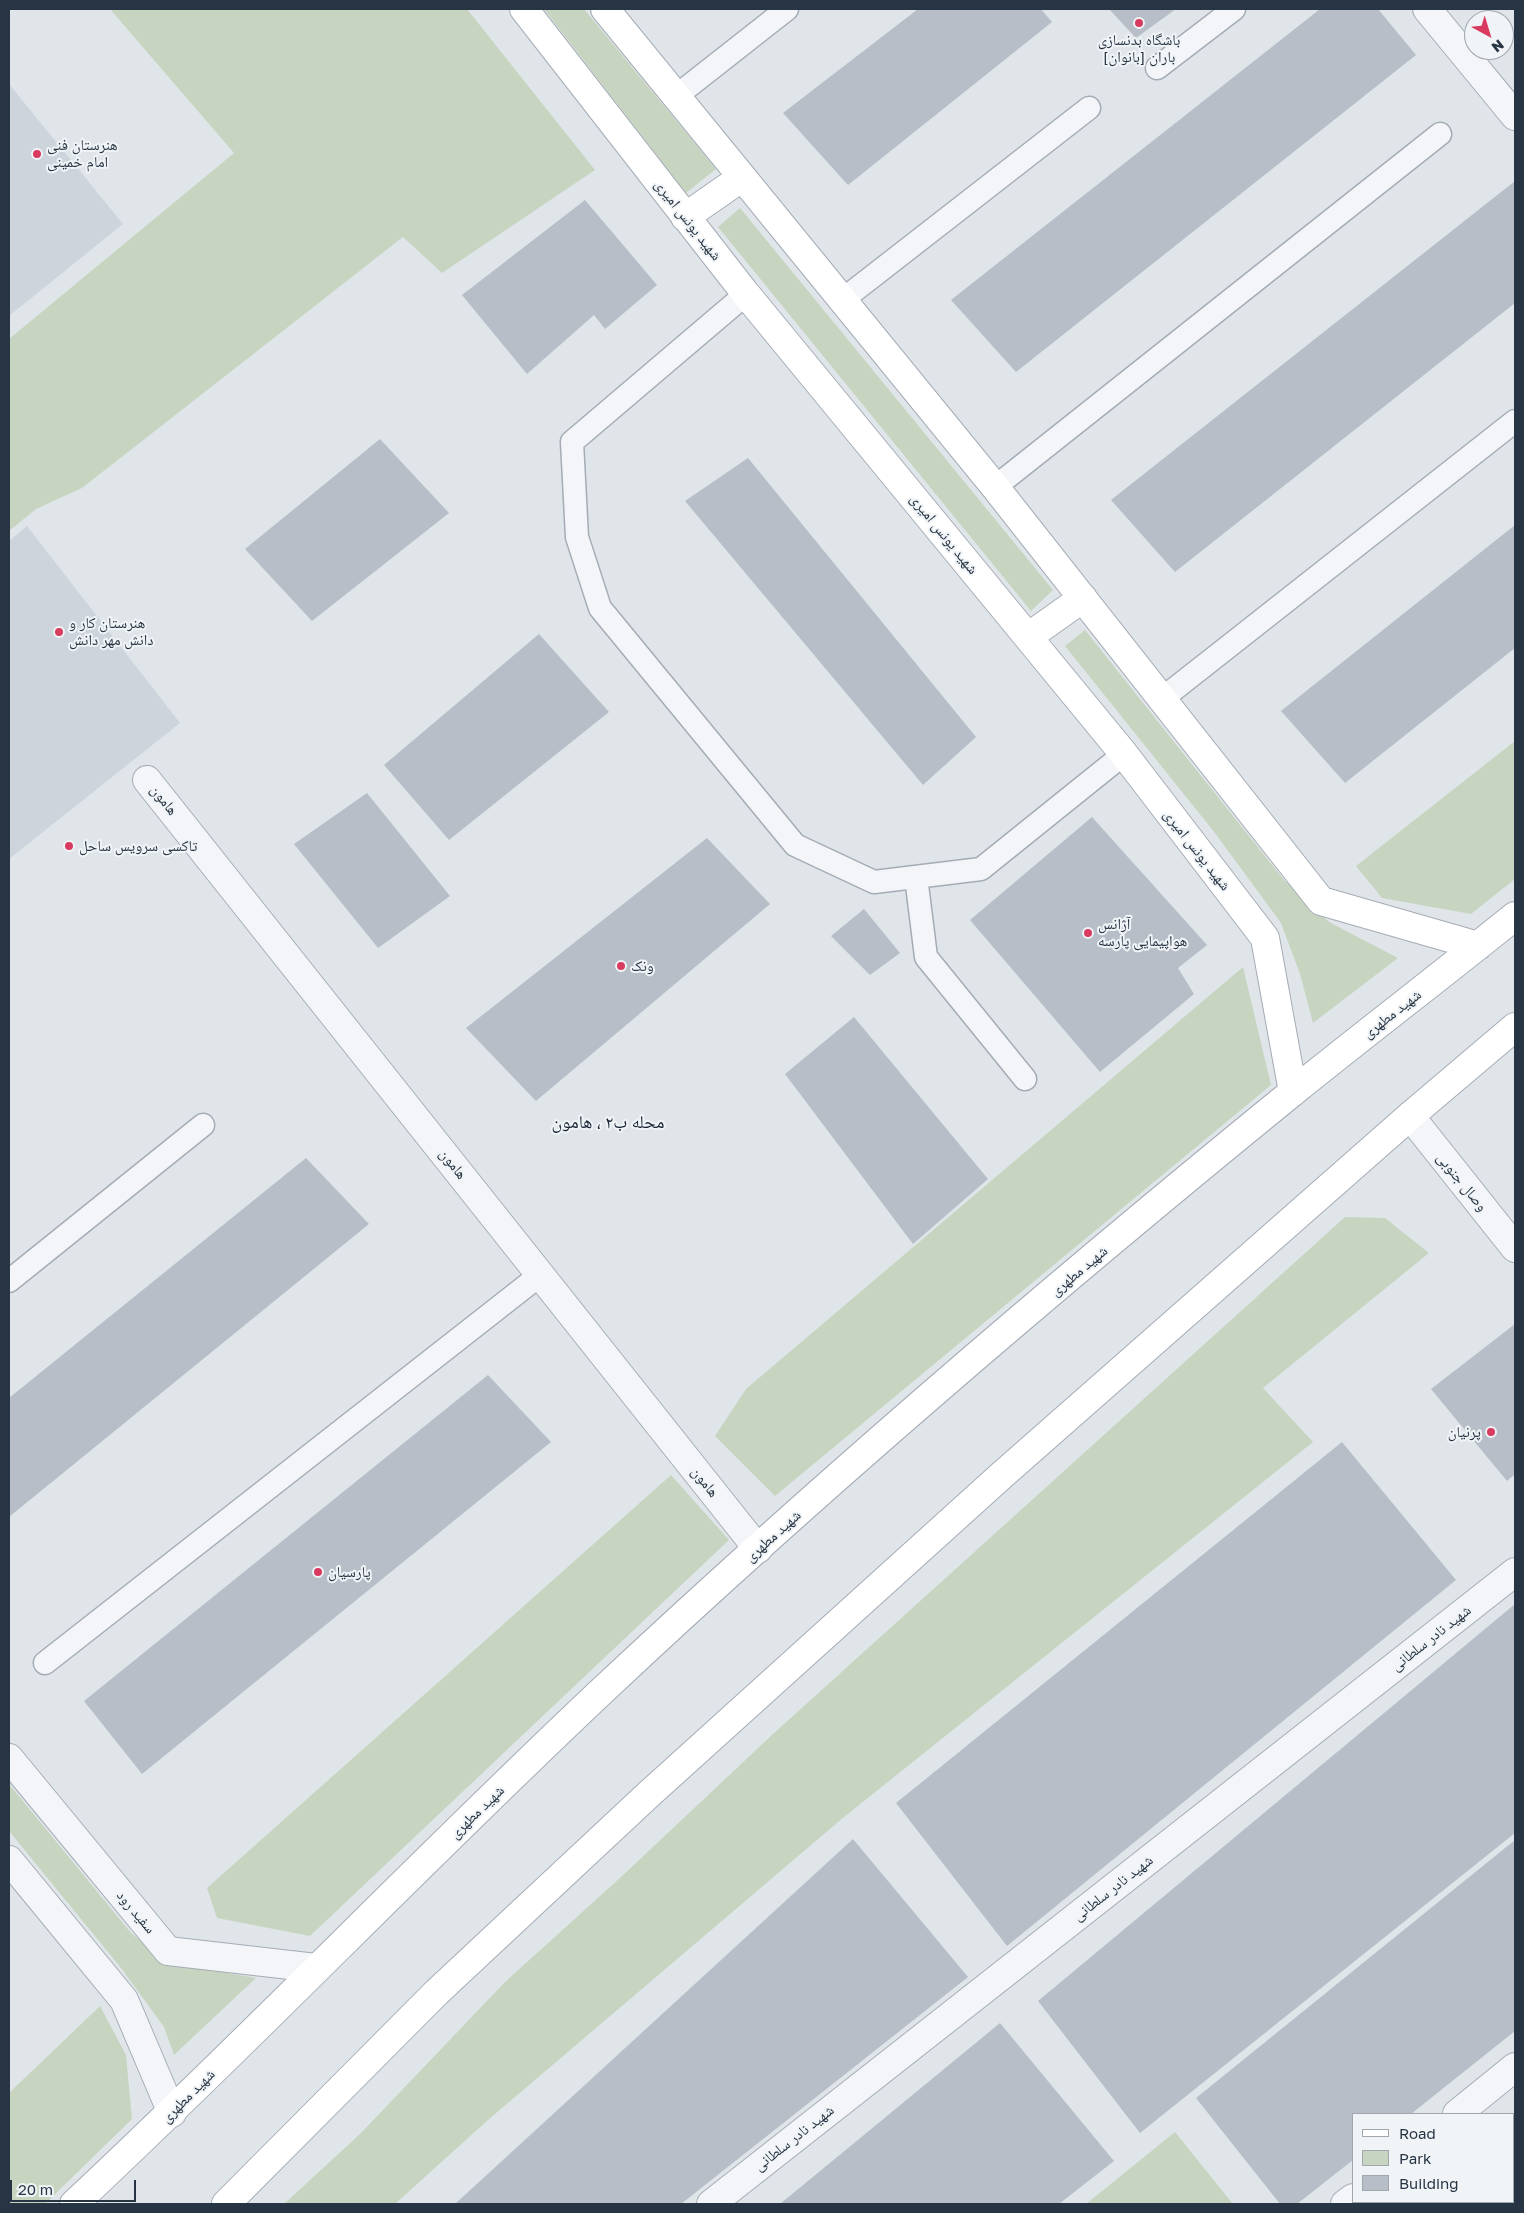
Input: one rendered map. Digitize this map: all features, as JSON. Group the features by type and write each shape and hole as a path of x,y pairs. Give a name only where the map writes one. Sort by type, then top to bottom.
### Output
{"main road":[{"name":"شهید یونس امیری","path":"524,9 746,294 1124,754 1265,938 1293,1092"},
{"path":"605,9 995,487 1321,901 1478,946"},
{"path":"685,217 741,178"},
{"path":"1028,637 1084,598"},
{"name":"شهید مطهری","path":"74,2204 172,2113 316,1968 603,1690 911,1411 1293,1092 1515,916"},
{"path":"226,2204 437,1992 649,1794 1002,1475 1410,1116 1515,1027"}],"street":[{"path":"1427,9 1515,116"},
{"name":"هامون","path":"147,780 758,1549"},
{"name":"وصال جنوبی","path":"1410,1116 1515,1248"},
{"name":"شهید نادر سلطانی","path":"711,2204 1515,1572"},
{"name":"سفید رود","path":"9,1758 168,1951 316,1968"},
{"path":"9,1860 124,2000 172,2113"},
{"path":"1458,2113 1515,2067"}],"lane":[{"path":"675,97 787,9"},
{"path":"1157,68 1234,9"},
{"path":"841,300 1088,108"},
{"path":"995,487 1440,134"},
{"path":"746,294 572,442 576,537 600,608 795,845 874,882 980,869 1124,754"},
{"path":"1163,698 1515,422"},
{"path":"916,877 926,957 1025,1079"},
{"path":"9,1281 203,1125"},
{"path":"45,1663 540,1275"}],"shaded area":[{"name":"هنرستان فنی امام خمینی","path":"9,84 123,224 9,316"},
{"name":"هنرستان کار و دانش مهر دانش","path":"27,526 180,723 9,859 9,541"}],"green space":[{"path":"110,9 467,9 595,170 442,273 403,237 82,488 36,509 9,531 9,339 234,153"},
{"path":"544,9 584,9 716,169 686,193"},
{"path":"740,208 1053,590 1031,611 718,227"},
{"path":"1085,630 1284,880 1329,922 1398,958 1313,1023 1300,974 1281,923 1215,833 1065,646"},
{"path":"1515,741 1515,879 1471,914 1382,898 1356,866"},
{"path":"1243,967 1271,1085 775,1496 715,1436 746,1389"},
{"path":"1345,1217 1385,1218 1429,1253 1263,1388 1313,1442 844,1817 488,2120 395,2204 284,2204 360,2134 505,1982 621,1877 773,1734"},
{"path":"671,1475 729,1540 310,1936 217,1918 207,1888"},
{"path":"9,1784 131,1933 166,1962 256,1978 174,2055 164,2027 121,1968 9,1831"},
{"path":"100,2006 126,2055 132,2119 45,2204 9,2204 9,2093"},
{"path":"1175,2132 1233,2204 1086,2204"}],"building":[{"path":"918,9 1041,9 1052,22 848,185 783,113"},
{"name":"باشگاه بدنسازی باران [بانوان]","path":"1109,9 1176,9 1136,38"},
{"path":"1320,9 1378,9 1416,55 1016,372 951,300"},
{"path":"1515,181 1515,303 1175,572 1111,500"},
{"path":"585,200 657,285 605,329 594,315 527,374 462,295"},
{"path":"380,439 449,513 312,621 245,549"},
{"path":"748,458 976,737 923,785 685,501"},
{"path":"1515,525 1515,648 1345,783 1281,711"},
{"path":"539,634 609,712 449,840 384,765"},
{"path":"367,793 450,896 378,948 294,844"},
{"name":"آژانس هواپیمایی پارسه","path":"1092,817 1207,945 1178,968 1194,994 1100,1072 970,920"},
{"name":"ونک","path":"707,838 770,904 536,1101 466,1028"},
{"path":"864,909 900,953 870,975 831,936"},
{"path":"854,1017 988,1179 913,1244 785,1074"},
{"path":"306,1158 369,1224 9,1517 9,1398"},
{"name":"پرنیان","path":"1515,1324 1515,1474 1507,1481 1431,1389"},
{"name":"پارسیان","path":"488,1375 551,1442 142,1774 84,1701"},
{"path":"1342,1442 1456,1580 1007,1946 896,1803"},
{"path":"1515,1604 1515,1833 1140,2133 1038,2001"},
{"path":"853,1839 968,1977 681,2204 455,2204"},
{"path":"1515,1840 1515,2031 1412,2113 1352,2113 1352,2161 1297,2204 1280,2204 1196,2098"},
{"path":"1000,2023 1114,2161 1059,2204 780,2204"},
{"path":"1514,2116 1515,2204 1407,2204 1514,2203"}],"place":[{"name":"باشگاه بدنسازی باران [بانوان]","path":"1139,23"},
{"name":"هنرستان فنی امام خمینی","path":"37,154"},
{"name":"هنرستان کار و دانش مهر دانش","path":"59,632"},
{"name":"تاکسی سرویس ساحل","path":"69,846"},
{"name":"آژانس هواپیمایی پارسه","path":"1088,933"},
{"name":"ونک","path":"621,966"},
{"name":"پرنیان","path":"1491,1432"},
{"name":"پارسیان","path":"318,1572"}],"district":[{"name":"محله ب۲ ، هامون","path":"608,1122"}]}
